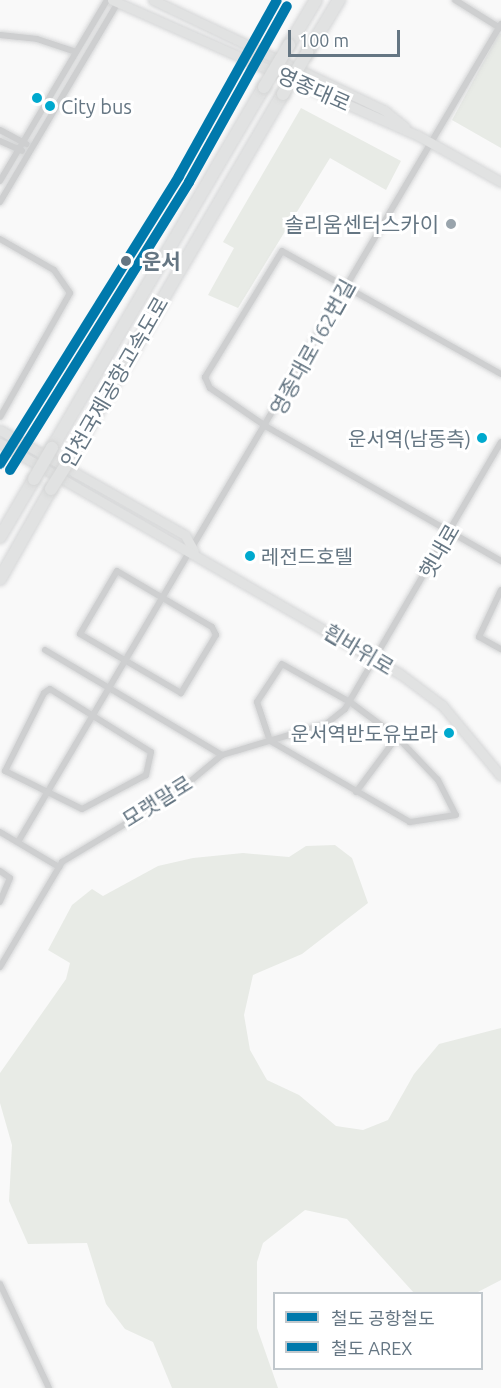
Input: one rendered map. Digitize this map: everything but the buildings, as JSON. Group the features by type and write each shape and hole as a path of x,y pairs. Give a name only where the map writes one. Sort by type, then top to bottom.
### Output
{"highway":[{"name":"인천국제공항고속도로","path":"0,537 316,0"},
{"name":"인천국제공항고속도로","path":"0,579 339,0"}],"street":[{"name":"영종대로","path":"153,0 384,110 417,135"},
{"path":"454,0 500,27"},
{"name":"영종대로","path":"114,1 417,135 501,182"},
{"path":"0,181 76,52 114,1"},
{"path":"0,202 114,1"},
{"name":"영종대로162번길","path":"18,842 194,551 347,285 500,27"},
{"path":"0,35 37,39 76,52"},
{"path":"0,130 32,147"},
{"path":"0,141 28,154"},
{"path":"0,239 63,278 70,292 0,417"},
{"path":"501,374 347,285 282,251 208,366 210,388 267,427 451,530 501,561"},
{"name":"흰바위로","path":"0,430 185,536 194,551"},
{"name":"햇내로","path":"377,659 501,442"},
{"name":"흰바위로","path":"0,443 178,547 194,551 377,659 442,705 499,770"},
{"path":"117,571 165,598 216,635 188,687 181,693 163,687 80,634 117,571"},
{"path":"501,590 479,637 501,649"},
{"path":"45,650 222,754"},
{"name":"모랫말로","path":"0,968 59,867 97,837 175,794 222,754 326,723 350,702 377,659"},
{"path":"282,664 350,702 397,737 438,780 456,814 410,822 356,792 270,741 257,702 282,664"},
{"path":"50,690 95,717 151,752 146,775 82,809 46,795 5,771 44,693 50,690"},
{"path":"356,792 397,737"},
{"path":"0,832 59,867"},
{"path":"0,871 10,878 0,902"},
{"path":"0,1284 49,1388"}],"shaded area":[{"path":"499,33 501,34 501,148 452,120"},
{"path":"301,108 401,161 386,190 330,158 238,308 208,295 234,248 223,242"},
{"path":"335,845 352,858 368,903 302,954 253,975 244,1015 250,1050 267,1080 299,1095 336,1126 363,1130 388,1120 414,1074 439,1044 501,1028 501,1280 478,1292 413,1292 347,1219 305,1210 263,1243 257,1262 257,1328 278,1388 172,1388 153,1342 125,1329 106,1304 87,1243 28,1244 9,1201 12,1145 0,1103 0,1073 66,979 70,963 48,950 72,905 92,889 103,896 158,866 193,858 243,853 289,857 306,846"}],"rail line":[{"name":"공항철도","path":"0,464 179,176 277,0"},
{"name":"AREX","path":"10,470 189,182 287,6"}],"place":[{"name":"City bus","path":"50,106"},
{"name":"솔리움센터스카이","path":"451,224"},
{"name":"운서","path":"126,261"},
{"name":"운서역(남동측)","path":"482,438"},
{"name":"레전드호텔","path":"250,556"},
{"name":"운서역반도유보라","path":"449,733"}]}
